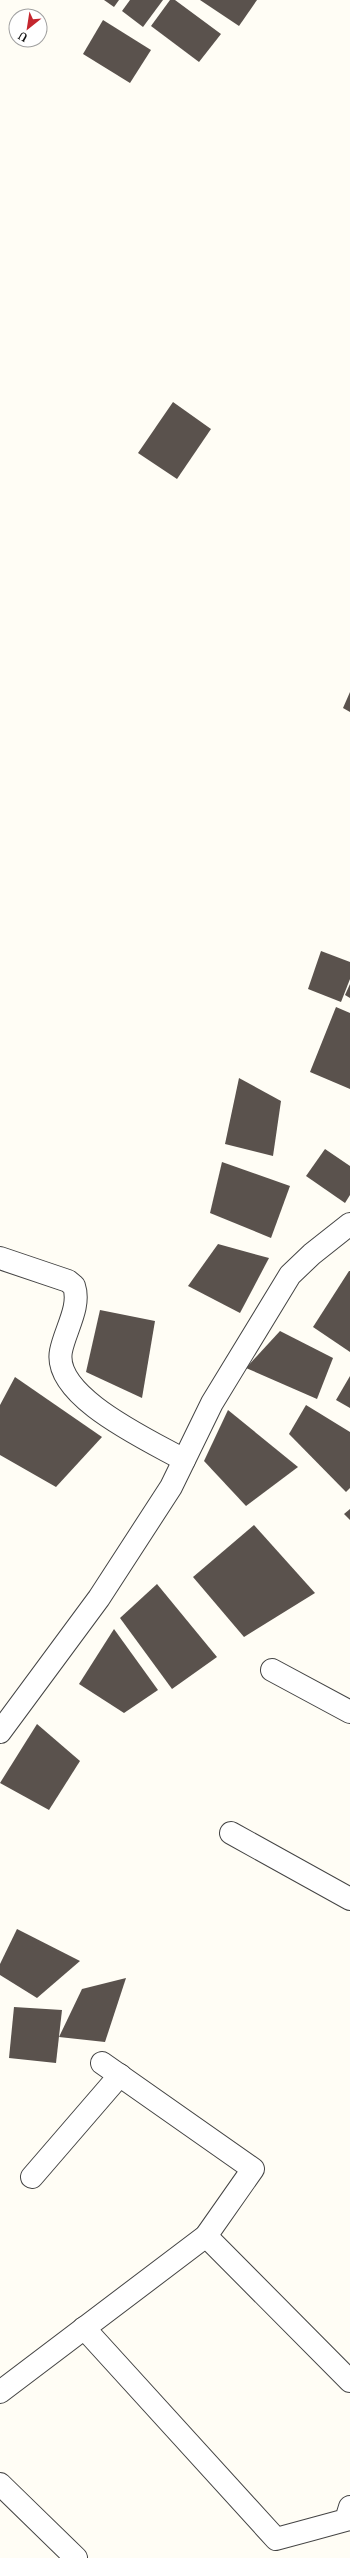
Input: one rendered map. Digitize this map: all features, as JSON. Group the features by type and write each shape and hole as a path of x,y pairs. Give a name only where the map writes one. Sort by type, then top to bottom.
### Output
{"street":[{"path":"0,1732 99,1598 170,1487 212,1403 290,1275 312,1254 350,1224"},
{"path":"0,1258 68,1281 74,1286 76,1303 61,1352 62,1367 68,1382 96,1408 184,1460"},
{"path":"272,1670 350,1712"},
{"path":"230,1833 350,1899"},
{"path":"0,2392 206,2236 253,2169 102,2063"},
{"path":"32,2177 120,2075"},
{"path":"206,2236 350,2381"},
{"path":"84,2328 276,2539 346,2520 350,2507"},
{"path":"0,2484 76,2558"}],"building":[{"path":"104,0 119,0 114,7"},
{"path":"130,0 163,0 143,27 122,11"},
{"path":"170,0 175,0 221,34 199,62 151,26"},
{"path":"200,0 257,0 239,26"},
{"path":"103,20 151,50 130,83 83,54"},
{"path":"173,402 211,429 177,479 138,453"},
{"path":"350,692 350,712 343,708"},
{"path":"321,951 350,962 350,979 341,1002 308,989"},
{"path":"350,984 350,998 345,995"},
{"path":"336,1007 350,1013 350,1089 310,1072"},
{"path":"239,1078 281,1101 273,1156 225,1144"},
{"path":"325,1149 350,1166 350,1195 345,1203 306,1176"},
{"path":"222,1162 290,1186 271,1238 210,1213"},
{"path":"218,1244 269,1258 240,1313 188,1286"},
{"path":"350,1271 350,1352 313,1327"},
{"path":"100,1310 155,1321 142,1398 86,1372"},
{"path":"280,1331 333,1358 317,1399 246,1368"},
{"path":"350,1376 350,1408 336,1400"},
{"path":"15,1377 102,1437 56,1487 0,1455 0,1405"},
{"path":"306,1405 350,1432 350,1488 346,1492 289,1434"},
{"path":"228,1410 298,1467 246,1506 204,1461"},
{"path":"350,1509 350,1520 344,1514"},
{"path":"254,1525 315,1593 244,1637 193,1577"},
{"path":"157,1584 217,1657 172,1689 120,1618"},
{"path":"114,1629 158,1690 124,1713 79,1684"},
{"path":"37,1724 80,1761 49,1810 0,1783"},
{"path":"17,1929 80,1961 37,1998 0,1975 0,1964"},
{"path":"126,1978 105,2042 59,2037 82,1989"},
{"path":"14,2007 62,2010 56,2063 9,2058"}]}
